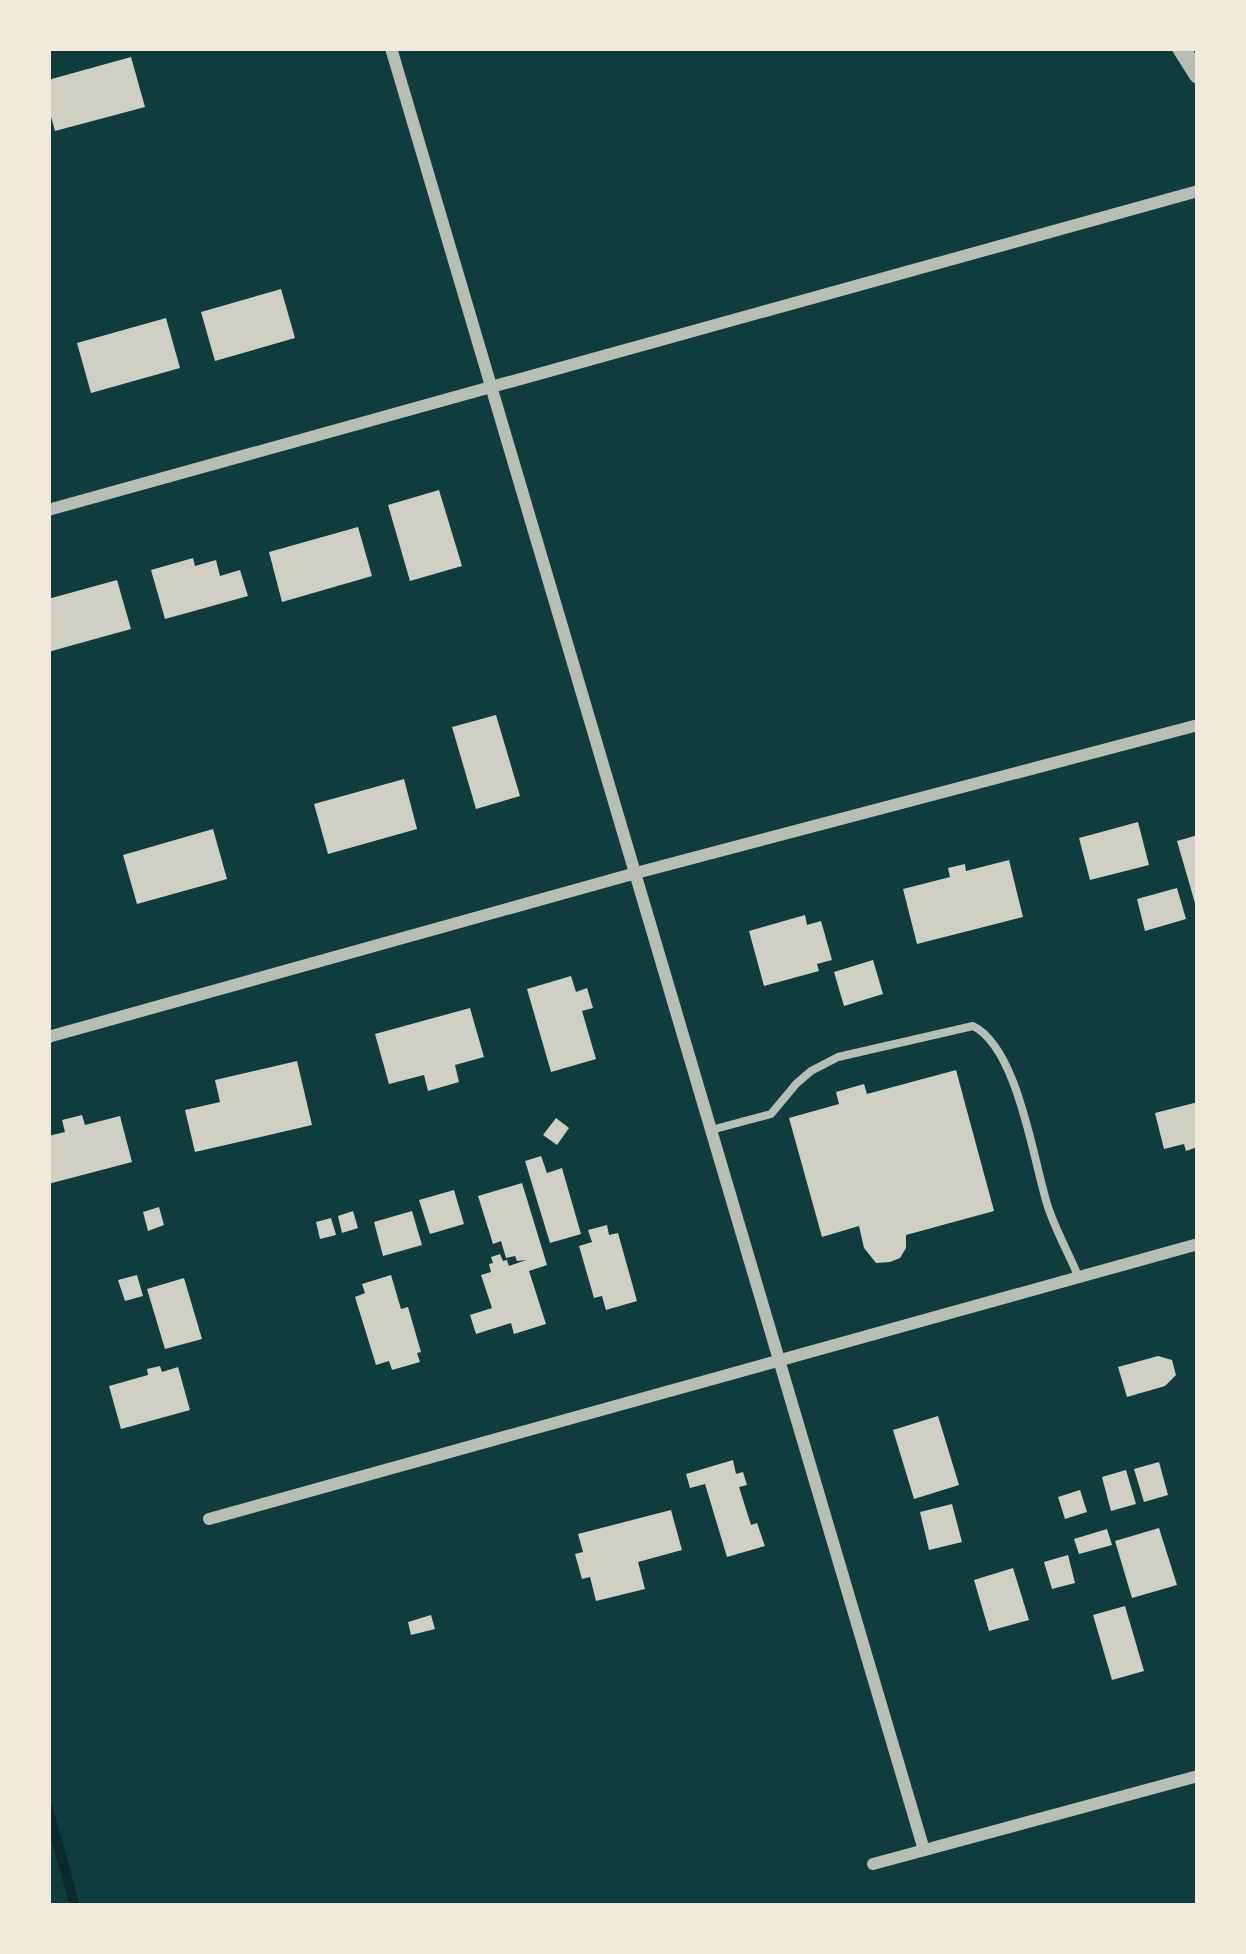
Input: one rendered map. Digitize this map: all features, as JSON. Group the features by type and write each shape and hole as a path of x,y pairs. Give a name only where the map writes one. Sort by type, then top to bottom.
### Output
{"street":[{"path":"391,48 924,1850"},
{"path":"1181,48 1198,75"},
{"path":"48,510 1198,191"},
{"path":"48,1037 636,873 1198,725"},
{"path":"209,1519 1198,1244"},
{"path":"873,1864 1198,1776"}],"lane":[{"path":"711,1130 771,1114 811,1071 838,1058 973,1026 986,1033 1012,1076 1049,1211 1079,1277"}],"building":[{"path":"131,57 145,107 55,131 48,80"},
{"path":"281,289 295,338 215,361 201,312"},
{"path":"166,318 180,368 91,393 77,343"},
{"path":"439,490 462,566 410,581 388,505"},
{"path":"358,527 372,576 282,602 269,552"},
{"path":"193,558 195,566 216,560 220,576 240,570 248,596 165,619 151,570"},
{"path":"117,580 131,629 48,652 48,599"},
{"path":"496,715 520,796 476,809 452,727"},
{"path":"404,779 417,829 328,854 314,804"},
{"path":"1138,822 1149,865 1090,880 1079,838"},
{"path":"213,829 227,879 137,904 123,855"},
{"path":"1198,835 1198,910 1197,910 1177,841"},
{"path":"1009,860 1023,917 917,944 903,889 950,877 948,868 965,864 966,871"},
{"path":"1177,888 1186,919 1145,931 1137,899"},
{"path":"805,915 807,925 821,921 832,960 817,964 819,971 764,986 749,931"},
{"path":"873,960 883,994 844,1006 834,972"},
{"path":"571,976 576,992 587,988 593,1008 582,1011 596,1059 551,1072 527,989"},
{"path":"470,1008 484,1057 455,1065 459,1082 428,1091 424,1075 389,1084 375,1034"},
{"path":"297,1061 312,1125 195,1152 185,1110 220,1102 215,1080"},
{"path":"956,1070 994,1211 906,1235 906,1248 890,1262 876,1263 864,1248 859,1226 822,1237 789,1118 839,1104 836,1092 864,1084 867,1094"},
{"path":"1198,1102 1198,1147 1186,1151 1184,1144 1164,1149 1155,1113"},
{"path":"82,1115 85,1125 120,1116 132,1162 48,1184 48,1136 65,1132 62,1120"},
{"path":"556,1118 569,1128 557,1145 543,1135"},
{"path":"541,1156 547,1173 562,1168 581,1234 550,1243 525,1161"},
{"path":"522,1183 547,1265 529,1271 546,1324 514,1334 511,1323 476,1334 470,1315 492,1308 481,1275 491,1272 491,1257 500,1254 509,1266 526,1260 506,1258 501,1241 493,1244 478,1196"},
{"path":"454,1190 464,1224 430,1234 419,1200"},
{"path":"159,1207 164,1225 148,1231 143,1212"},
{"path":"353,1211 358,1228 342,1233 338,1216"},
{"path":"412,1211 422,1245 383,1256 374,1222"},
{"path":"331,1218 336,1235 320,1239 316,1222"},
{"path":"607,1225 609,1235 618,1233 637,1301 606,1310 602,1296 594,1298 579,1246 592,1242 588,1230"},
{"path":"137,1275 143,1296 125,1301 118,1280"},
{"path":"391,1275 401,1309 408,1307 421,1352 417,1353 420,1362 392,1370 389,1361 376,1365 355,1297 365,1293 362,1284"},
{"path":"184,1278 202,1339 165,1349 147,1289"},
{"path":"1158,1356 1172,1360 1176,1375 1165,1386 1127,1397 1118,1367"},
{"path":"160,1366 162,1372 178,1367 190,1410 121,1429 109,1386 148,1375 147,1369"},
{"path":"938,1416 959,1485 914,1499 893,1430"},
{"path":"733,1460 736,1474 743,1472 747,1485 739,1487 751,1525 757,1523 765,1546 727,1557 705,1484 690,1488 686,1474"},
{"path":"1159,1462 1168,1495 1144,1502 1134,1469"},
{"path":"1126,1470 1136,1504 1111,1511 1102,1477"},
{"path":"1080,1490 1087,1512 1065,1519 1058,1497"},
{"path":"952,1504 962,1542 929,1550 920,1512"},
{"path":"671,1510 682,1550 638,1562 645,1589 596,1601 590,1577 582,1579 575,1554 583,1552 578,1534"},
{"path":"1159,1528 1177,1585 1132,1598 1115,1541"},
{"path":"1107,1529 1112,1545 1079,1554 1074,1539"},
{"path":"1068,1555 1075,1583 1052,1589 1044,1562"},
{"path":"1013,1568 1029,1620 989,1631 974,1580"},
{"path":"1125,1606 1144,1671 1112,1680 1093,1615"},
{"path":"431,1615 435,1629 411,1635 408,1622"}],"waterway":[{"path":"48,1809 75,1906"}]}
